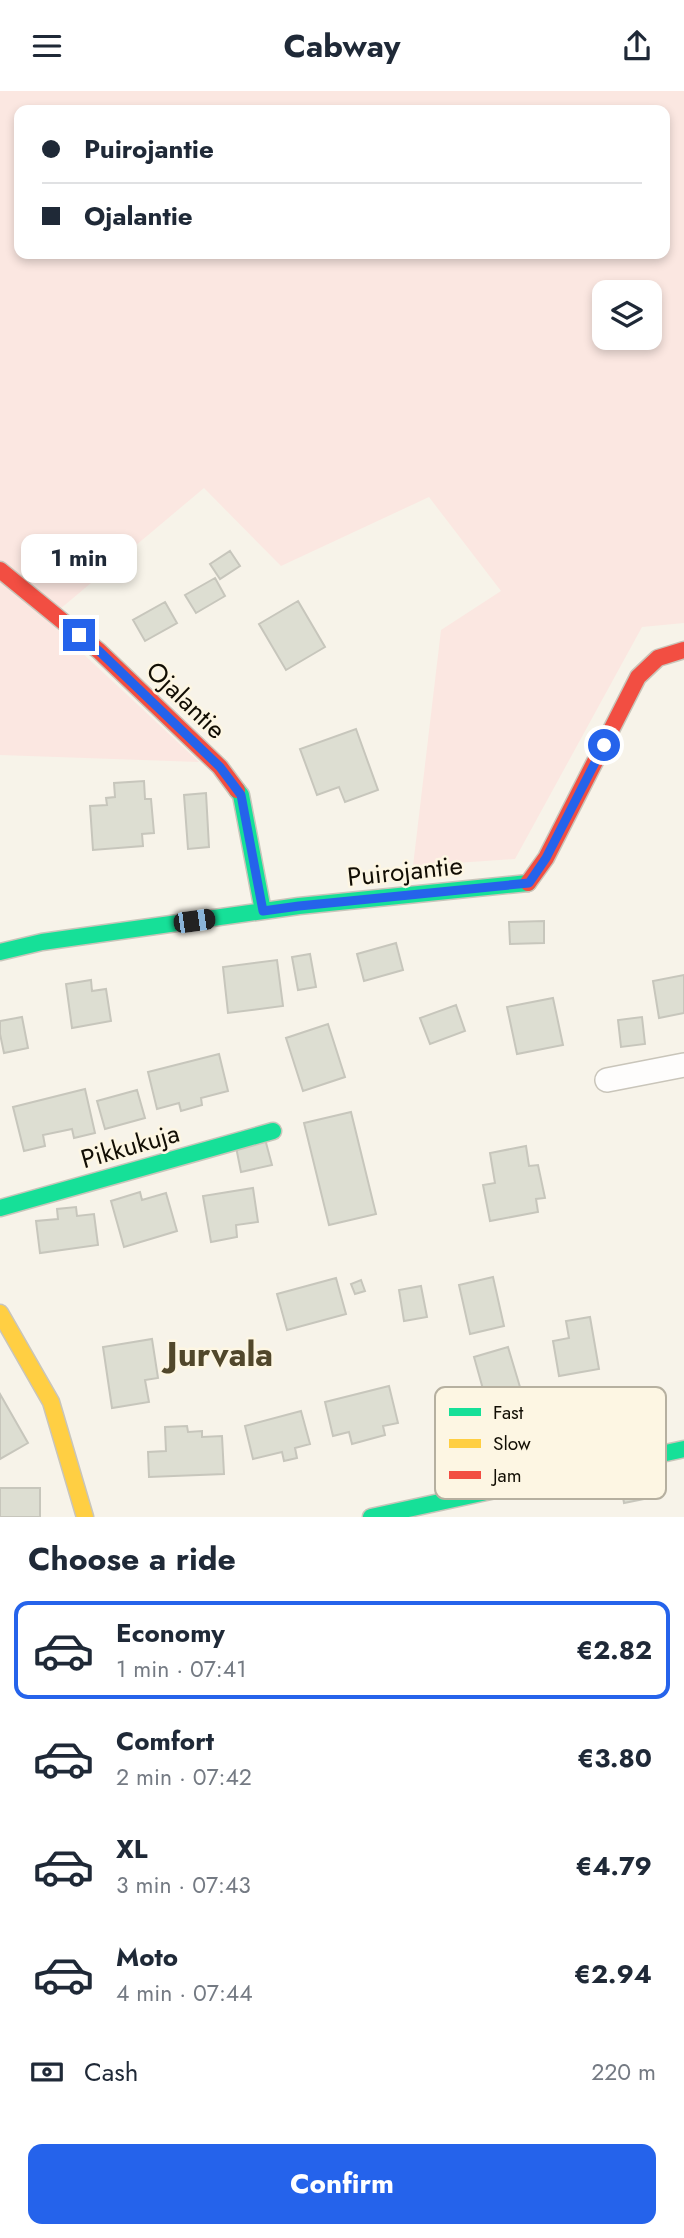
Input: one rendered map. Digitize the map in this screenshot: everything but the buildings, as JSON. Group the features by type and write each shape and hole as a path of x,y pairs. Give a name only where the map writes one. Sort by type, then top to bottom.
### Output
{"street":[{"name":"Ojalantie","path":"0,570 99,651 220,767 241,795 263,911"},
{"name":"Puirojantie","path":"0,952 42,942 299,906 529,883 546,858 638,677 650,662 667,653 684,650"},
{"path":"607,1080 684,1065"},
{"name":"Pikkukuja","path":"0,1208 273,1131"},
{"path":"0,1313 51,1402 85,1517"},
{"path":"666,1453 684,1449"},
{"path":"371,1517 454,1499"}],"shaded area":[{"path":"0,91 684,91 684,623 642,627 515,859 413,866 441,630 501,591 429,497 281,566 204,488 47,620 199,762 0,755"}],"traffic: fast":[{"path":"237,790 241,795 263,911"},
{"path":"0,952 42,942 299,906 528,883"},
{"path":"0,1208 273,1131"},
{"path":"666,1453 684,1449"},
{"path":"371,1517 454,1499"}],"traffic: slow":[{"path":"0,1313 51,1402 85,1517"}],"traffic: jam":[{"path":"0,570 99,651 220,767 237,790"},
{"path":"528,883 546,858 638,677 658,658 684,650"}],"district":[{"name":"Jurvala","path":"220,1354"}],"route":[{"path":"79,635 220,767 241,795 263,911 529,883 546,858 604,745"}]}
